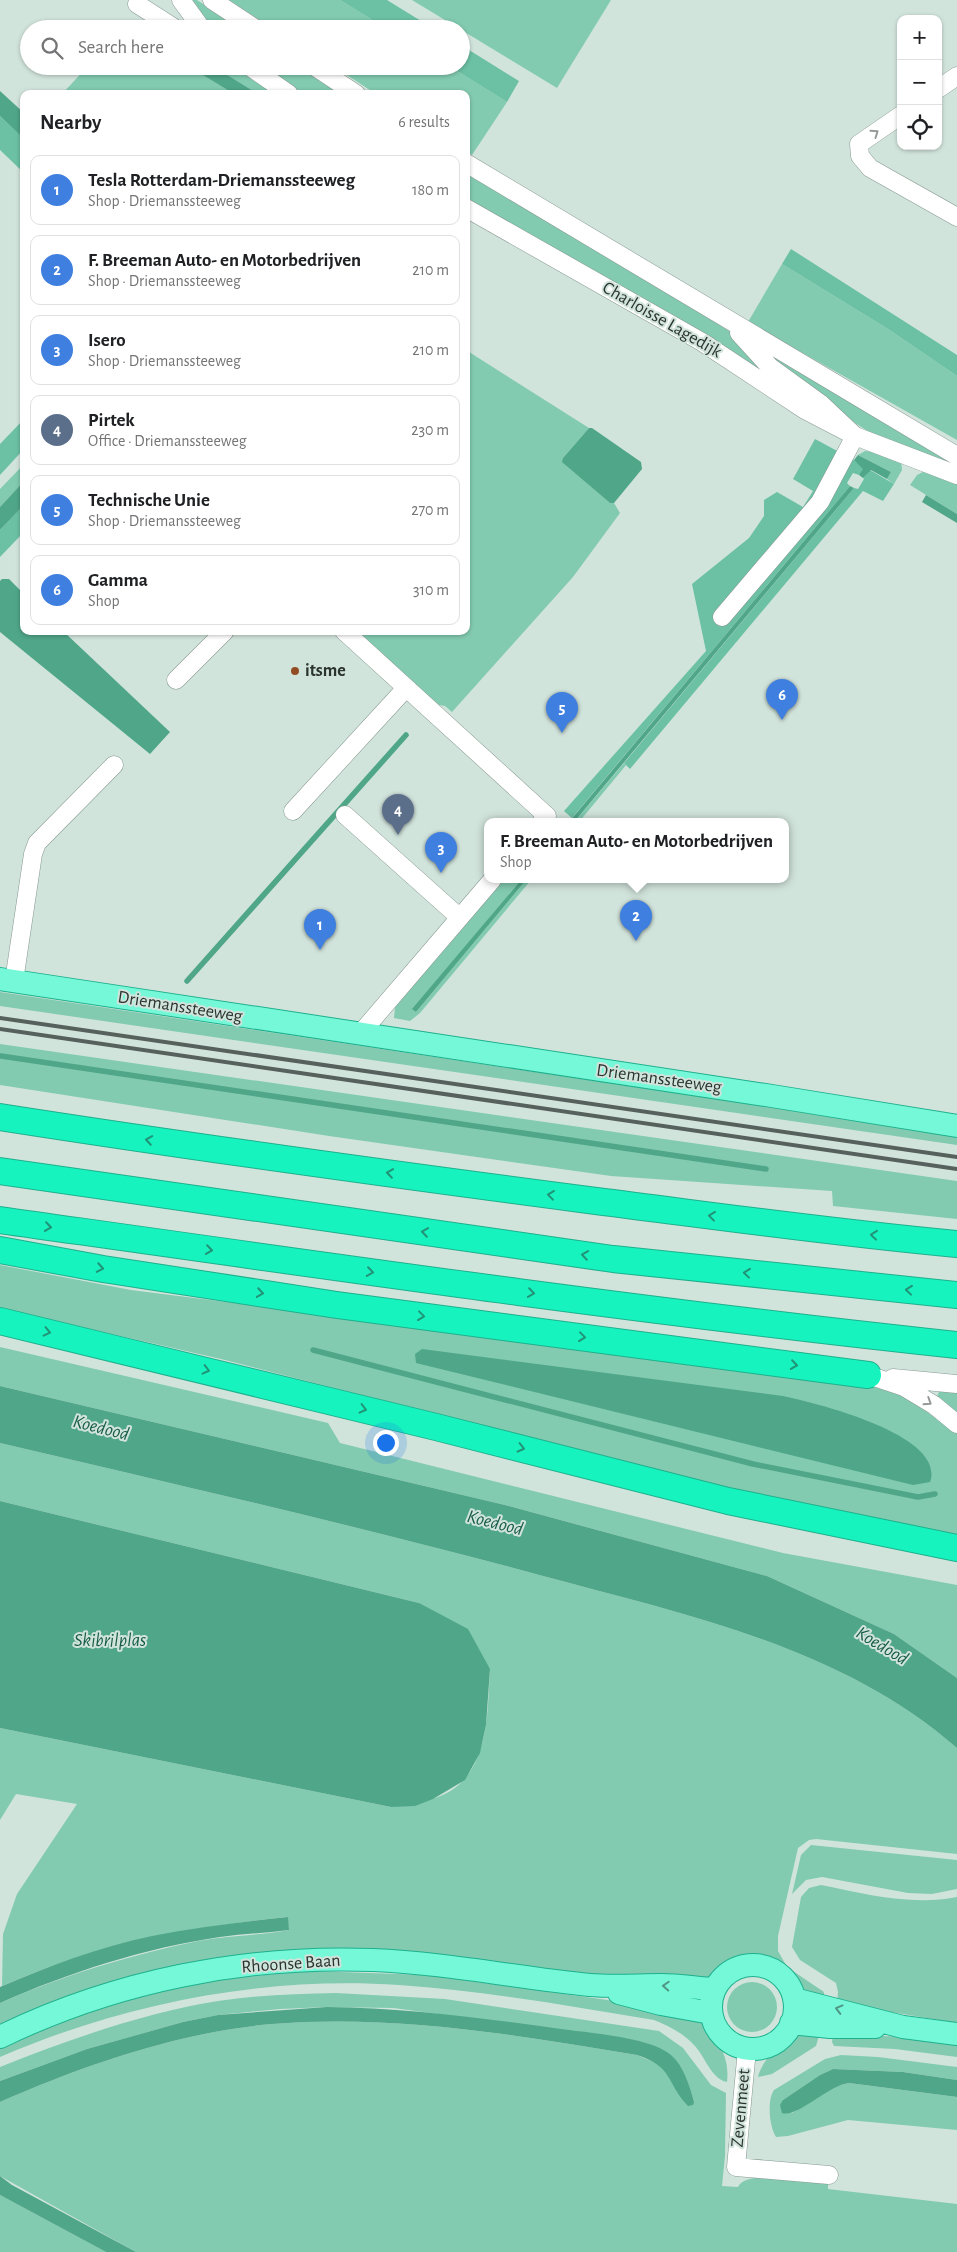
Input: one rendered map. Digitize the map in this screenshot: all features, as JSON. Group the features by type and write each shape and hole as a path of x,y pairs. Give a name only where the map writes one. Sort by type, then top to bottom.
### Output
{"highway":[{"path":"0,1117 198,1148 480,1186 790,1226 957,1244"},
{"path":"0,1171 613,1259 957,1295"},
{"path":"0,1220 329,1267 774,1326 957,1345"},
{"path":"0,1250 103,1269 337,1305 868,1376"},
{"path":"0,1321 389,1415 728,1501 957,1548"}],"main road":[{"name":"Driemanssteeweg","path":"7,980 957,1126"},
{"name":"Rhoonse Baan","path":"0,2037 36,2020 94,1998 169,1978 276,1962 372,1960 426,1964 592,1985 665,1985 714,1990"},
{"path":"757,1965 770,1969 781,1976 789,1987 794,1999 794,2012 791,2023 784,2035 773,2044 760,2048 747,2049 736,2046 723,2037 714,2023 711,2013 714,1990 732,1970 744,1966 757,1965"},
{"name":"Rhoonse Baan","path":"592,1985 661,2004 711,2013"},
{"path":"794,1999 903,2027 957,2034"},
{"path":"791,2023 830,2027 903,2027"}],"street":[{"path":"180,0 195,20"},
{"path":"212,0 242,20"},
{"path":"137,4 162,20"},
{"path":"262,75 283,90"},
{"path":"328,75 350,90"},
{"path":"942,86 957,76"},
{"path":"897,118 859,144 860,156 870,168 957,217"},
{"name":"Charloisse Lagedijk","path":"470,165 957,456"},
{"name":"Charloisse Lagedijk","path":"470,210 702,342 805,410 855,436 957,475"},
{"name":"Charloisse Lagedijk","path":"726,318 770,367 821,404 855,436"},
{"path":"722,617 820,502 855,436"},
{"path":"176,680 221,635"},
{"path":"349,635 547,816 545,818"},
{"path":"293,811 406,688"},
{"path":"7,980 33,854 37,843 114,765"},
{"path":"345,815 459,917"},
{"path":"360,1034 489,883"},
{"path":"868,1376 957,1384"},
{"path":"868,1376 904,1386 934,1405 957,1424"},
{"name":"Zevenmeet","path":"747,2049 736,2167 829,2175"}],"shaded area":[{"path":"187,0 197,0 227,20 204,20"},
{"path":"229,0 340,0 372,20 259,20"},
{"path":"340,0 387,0 419,20 372,20"},
{"path":"412,0 611,0 557,88 470,35 470,20 445,20"},
{"path":"470,51 519,81 507,102 464,75 470,75"},
{"path":"80,75 203,75 227,90 66,90"},
{"path":"227,75 250,75 273,90 252,90"},
{"path":"275,75 314,75 336,90 297,90"},
{"path":"347,75 464,75 507,102 472,155 470,154 470,90 370,90"},
{"path":"0,116 20,135 20,169 0,150"},
{"path":"470,174 732,333 813,405 713,342 470,200"},
{"path":"791,249 957,355 957,376 888,329 782,264"},
{"path":"782,264 888,329 957,376 957,440 748,322"},
{"path":"470,353 589,428 563,458 563,462 610,503 614,503 620,513 573,577 452,712 445,706 439,705 359,635 470,635"},
{"path":"775,357 957,463 957,472 869,432 834,409 773,360"},
{"path":"20,423 20,453 0,475 0,444"},
{"path":"815,439 854,460 863,467 863,471 859,475 853,473 847,483 850,486 572,818 564,811 706,651 692,584 749,538 764,516 764,500 777,492 803,507 813,491 793,479"},
{"path":"865,451 885,453 901,460 902,470 894,484 887,479 891,472 858,455"},
{"path":"20,468 20,485 0,507 0,489"},
{"path":"870,470 894,484 883,501 863,491 630,769 624,763 854,488 858,489 863,478"},
{"path":"923,472 932,472 957,482 957,514 910,485 917,475"},
{"path":"20,509 20,536 0,557 0,530"},
{"path":"624,763 626,765 582,818 577,818"},
{"path":"500,883 518,883 413,1009 416,1012 524,883 528,883 420,1013 410,1021 394,1018 395,1007"},
{"path":"0,992 957,1135 957,1145 0,1006"},
{"path":"0,1044 957,1181 957,1219 833,1206 832,1191 611,1176 329,1136 0,1085"},
{"path":"0,1265 131,1290 867,1382 903,1396 957,1432 957,1537 750,1494 225,1360 0,1308"},
{"path":"0,1347 328,1423 340,1443 783,1553 957,1585 957,1678 894,1634 767,1576 505,1505 0,1386"},
{"path":"940,1389 957,1391 957,1415 937,1397"},
{"path":"0,1443 272,1507 652,1605 761,1639 813,1659 864,1684 912,1713 957,1748 957,1854 816,1839 809,1840 798,1848 778,1936 778,1951 787,1967 824,1992 824,2001 802,1992 781,1967 758,1958 734,1962 708,1979 628,1979 348,1950 0,2025 0,2003 73,1975 122,1959 198,1941 289,1930 287,1917 249,1921 177,1933 142,1940 73,1959 2,1986 3,1934 17,1894 77,1804 16,1794 0,1820 0,1728 391,1807 432,1799 451,1791 465,1778 475,1763 482,1746 486,1727 490,1669 419,1603 0,1501"},
{"path":"811,1845 957,1860 957,1889 932,1894 908,1893 822,1877 806,1880 792,1894 801,1855"},
{"path":"821,1885 906,1900 957,1897 957,2023 837,2003 838,1992 836,1983 800,1960 792,1947 801,1897 809,1888"},
{"path":"312,1971 426,1975 622,2002 701,2020 713,2034 725,2056 727,2082 721,2080 712,2072 698,2050 685,2037 670,2027 654,2020 495,1995 399,1985 348,1983 297,1985 195,1997 145,2008 96,2022 47,2038 0,2057 0,2048 81,2014 132,1998 154,1992 221,1980"},
{"path":"752,1982 766,1986 773,1993 777,2007 773,2021 766,2028 752,2032 738,2028 731,2021 727,2007 731,1993 738,1986"},
{"path":"336,1993 445,1999 659,2031 683,2048 711,2085 726,2093 725,2156 722,2186 738,2187 743,2182 753,2178 794,2178 828,2183 828,2189 957,2204 957,2252 136,2252 0,2176 0,2102 65,2075 133,2052 202,2034 272,2024 363,2022 409,2024 547,2040 637,2055 658,2064 694,2102 685,2075 672,2058 654,2047 642,2043 628,2039 393,2008 327,2007 218,2015 183,2022 87,2049 0,2081 0,2067 80,2037 163,2012 233,1999"},
{"path":"820,2032 816,2046 772,2074 758,2077 768,2057 786,2040 802,2033"},
{"path":"833,2033 902,2037 957,2044 957,2057 895,2049 834,2046 832,2042"},
{"path":"841,2055 878,2057 957,2067 957,2080 903,2072 833,2069 820,2075 783,2100 792,2113 834,2086 849,2083 957,2097 957,2130 848,2120 788,2136 776,2137 770,2113 770,2100 774,2090 825,2059"},
{"path":"0,2195 106,2252 0,2252"}],"water":[{"path":"203,75 227,75 252,90 227,90"},
{"path":"0,91 20,109 20,135 0,116"},
{"path":"589,428 592,428 641,462 642,469 614,503 610,503 562,462 563,458"},
{"path":"858,455 891,472 887,479 871,470 863,478 859,475 863,469 854,460"},
{"path":"20,485 20,509 0,530 0,507"},
{"path":"850,486 854,488 577,818 572,818"},
{"path":"926,495 957,514 957,523 922,502"},
{"path":"2,579 9,579 20,590 20,635 67,635 170,732 150,754 0,632 0,581"},
{"path":"518,883 524,883 416,1012 412,1009"},
{"path":"422,1349 783,1396 822,1406 875,1424 900,1436 919,1450 930,1465 930,1482 913,1485 416,1363 415,1354"},
{"name":"Koedood","path":"0,1386 505,1505 767,1576 894,1634 957,1678 957,1748 912,1713 864,1684 813,1659 707,1621 408,1541 0,1443"},
{"name":"Skibrilplas","path":"0,1501 419,1603 468,1629 490,1669 486,1725 480,1753 465,1780 433,1799 415,1806 391,1807 0,1728"},
{"path":"288,1917 289,1930 220,1937 108,1962 53,1981 0,2003 0,1987 94,1951 152,1936 186,1930"},
{"path":"327,2007 386,2009 444,2014 603,2034 634,2040 661,2049 675,2059 686,2076 694,2102 693,2105 688,2106 664,2070 637,2055 547,2040 455,2028 409,2024 318,2022 237,2028 168,2042 65,2075 0,2102 0,2081 87,2049 183,2022 218,2015"},
{"path":"833,2069 903,2072 957,2080 957,2097 849,2083 832,2089 796,2111 782,2113 780,2105 783,2100 820,2075"},
{"path":"0,2176 12,2185 136,2252 106,2252 0,2195"}],"waterway":[{"path":"187,981 406,735"},
{"path":"1,1056 766,1169"},
{"path":"313,1350 753,1464 918,1497 935,1494"}],"railway":[{"path":"0,1018 957,1157"},
{"path":"0,1029 957,1169"}],"place":[{"name":"itsme","path":"295,671"},
{"name":"Gamma","path":"782,720"},
{"name":"Technische Unie","path":"562,733"},
{"name":"Pirtek","path":"398,835"},
{"name":"Isero","path":"441,873"},
{"name":"F. Breeman Auto- en Motorbedrijven","path":"636,941"},
{"name":"Tesla Rotterdam-Driemanssteeweg","path":"320,950"}]}
